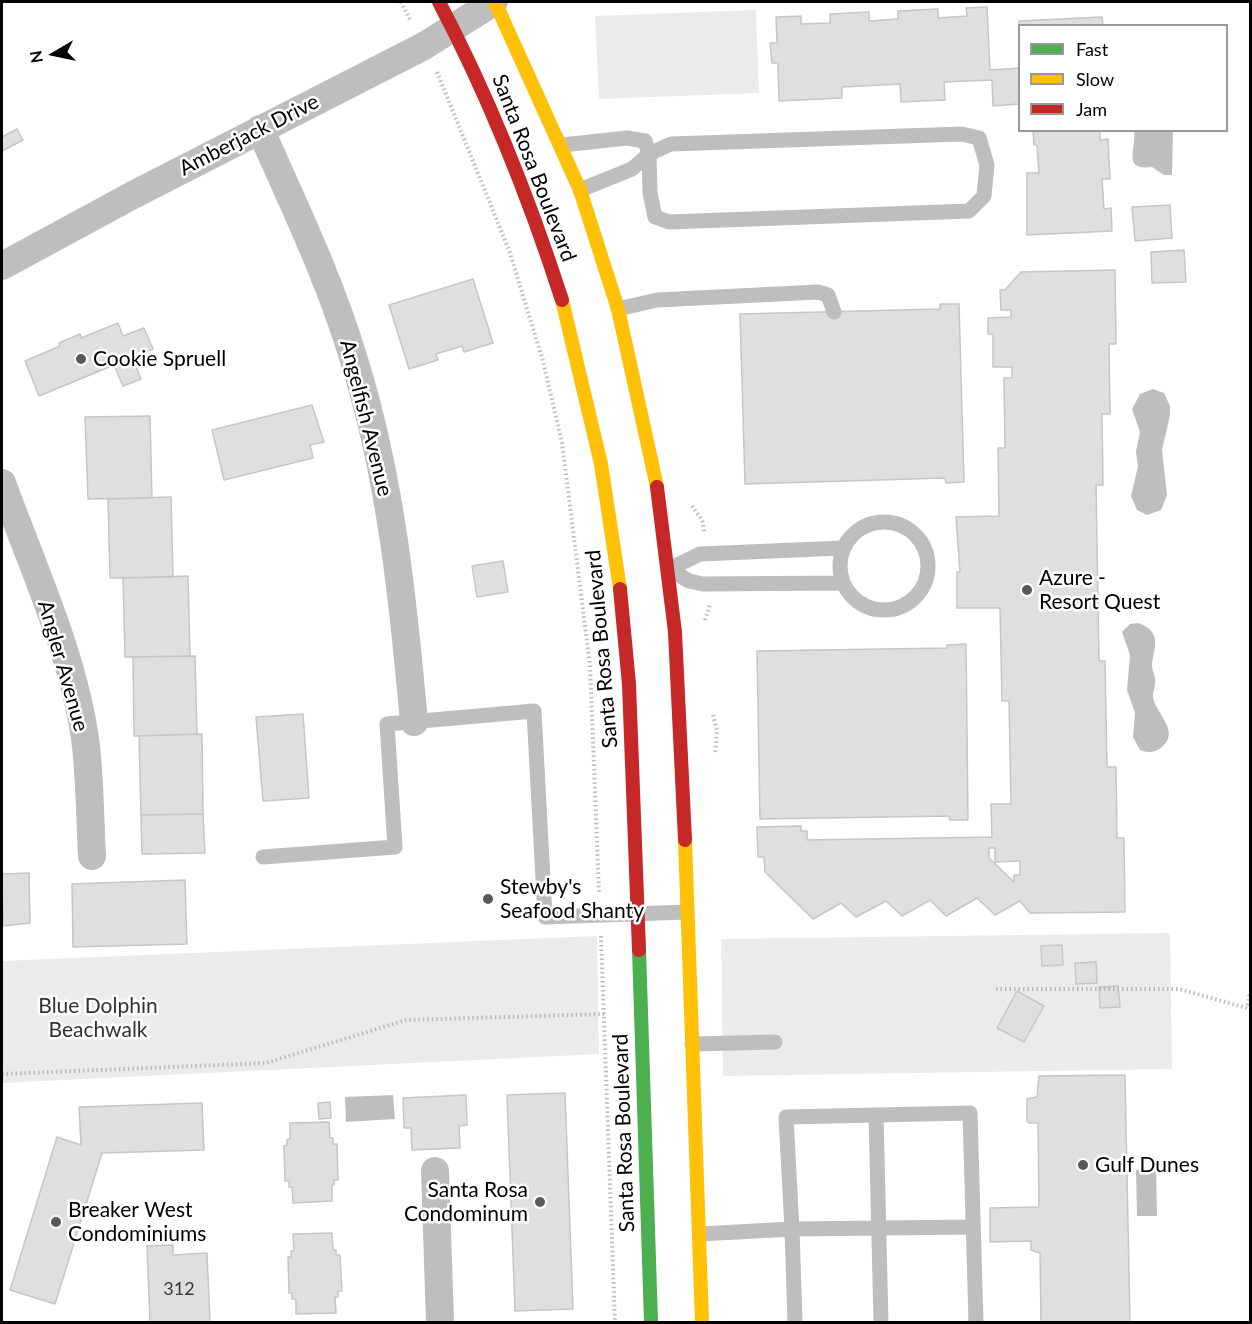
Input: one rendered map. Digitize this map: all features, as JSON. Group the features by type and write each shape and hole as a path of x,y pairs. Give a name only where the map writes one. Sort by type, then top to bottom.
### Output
{"street":[{"name":"Santa Rosa Boulevard","path":"439,2 454,27 504,136 551,265 572,337 600,458 623,574 653,1237 651,1323"},
{"name":"Amberjack Drive","path":"2,266 260,129 424,46 495,2"},
{"name":"Santa Rosa Boulevard","path":"495,2 562,145 580,190 618,309 653,459 669,569 679,699 692,1044 695,1234 702,1323"},
{"name":"Angelfish Avenue","path":"260,129 322,266 355,361 393,527 414,722"},
{"name":"Angler Avenue","path":"2,483 61,646 76,696 86,745 92,856"},
{"path":"648,571 669,569"},
{"path":"435,1171 440,1323"}],"lane":[{"path":"562,145 627,138 645,141 649,154 650,193 655,217 669,222 969,212 984,196 987,165 979,138 962,134 671,144 649,154 632,170 580,190"},
{"path":"618,309 657,300 818,292 828,295 834,312"},
{"path":"885,522 902,525 916,536 925,550 928,567 925,584 914,598 900,608 883,611 866,607 852,597 843,583 839,565 843,548 853,534 868,525 885,522"},
{"path":"669,569 700,554 843,548"},
{"path":"669,569 689,581 703,584 843,583"},
{"path":"263,857 395,847 387,724 534,711 545,917 687,912"},
{"path":"692,1044 775,1042"},
{"path":"795,1323 786,1117 970,1113 976,1323"},
{"path":"876,1115 881,1323"},
{"path":"695,1234 792,1229 973,1227"}],"path":[{"path":"401,2 444,88 509,250 543,361 562,443 590,665 615,1323"},
{"path":"996,989 1179,989 1247,1008 1251,992"},
{"path":"2,1074 266,1063 406,1020 604,1014"}],"green space":[{"path":"756,10 759,93 599,99 595,16"},
{"path":"1170,933 1172,1069 723,1076 721,939"},
{"name":"Blue Dolphin Beachwalk","path":"597,936 599,1054 2,1083 2,961"}],"shaded area":[{"path":"1134,132 1173,132 1172,175 1164,175 1152,167 1142,167 1133,162"},
{"path":"1153,389 1164,393 1170,406 1162,450 1167,495 1161,510 1147,515 1137,510 1131,496 1138,466 1136,451 1140,432 1132,409 1140,394"},
{"path":"1138,623 1154,635 1153,697 1169,735 1162,747 1151,752 1140,750 1133,737 1135,713 1127,690 1130,655 1122,632 1130,624"},
{"path":"393,1095 395,1119 346,1122 345,1097"},
{"path":"1156,1169 1157,1216 1137,1216 1136,1170"}],"building":[{"path":"987,7 990,70 1018,68 1018,104 993,106 992,80 944,82 945,100 901,102 900,84 842,87 842,98 779,101 778,63 772,63 770,43 777,43 776,17 801,16 801,24 830,23 830,14 869,12 869,21 898,19 898,11 938,9 938,18 967,16 966,8"},
{"path":"1102,17 1103,24 1019,24 1019,21"},
{"path":"17,129 23,140 2,151 2,137"},
{"path":"1033,132 1100,132 1100,140 1108,139 1110,179 1102,179 1104,209 1111,208 1112,231 1027,235 1027,173 1039,173 1037,145 1034,145"},
{"path":"1170,205 1172,238 1135,241 1132,207"},
{"path":"1184,250 1186,282 1152,283 1151,252"},
{"name":"Azure - Resort Quest","path":"1115,270 1116,344 1109,344 1110,414 1102,414 1103,485 1096,485 1099,661 1105,661 1107,767 1116,767 1117,838 1124,838 1125,912 1030,913 1020,901 995,915 977,898 946,916 930,900 902,916 886,901 856,917 841,903 813,919 765,872 764,857 758,857 757,827 801,826 801,831 807,831 807,840 992,837 991,804 1011,804 1009,701 1002,701 1000,608 957,608 957,572 960,572 956,517 999,516 998,448 1005,448 1004,378 1012,378 1012,367 993,367 993,334 988,334 988,318 1011,317 1011,310 1001,310 1000,290 1005,290 1021,272","holes":["989,848 995,848 995,862 1020,861 1020,875 1014,875 1014,882 989,858"]},
{"path":"473,279 493,343 464,352 462,346 436,354 438,360 409,369 389,305"},
{"path":"940,304 959,304 964,482 946,483 945,478 745,484 740,314 940,309"},
{"name":"Cookie Spruell","path":"118,323 123,336 144,328 153,349 132,357 141,379 123,386 114,365 39,396 25,361 60,346 59,343 80,334 81,338"},
{"path":"312,405 324,442 310,445 313,458 224,480 212,430"},
{"path":"150,416 152,498 88,499 85,417"},
{"path":"171,497 173,577 110,578 108,499"},
{"path":"503,561 508,592 477,597 472,566"},
{"path":"188,576 190,656 125,657 123,578"},
{"path":"966,644 968,820 950,820 949,816 760,819 757,651 947,648 947,645"},
{"path":"195,656 197,734 134,736 133,657"},
{"path":"303,714 309,798 263,801 256,717"},
{"path":"202,734 203,814 141,815 139,736"},
{"path":"203,814 205,853 142,854 141,815"},
{"path":"29,873 30,923 3,926 2,874"},
{"path":"185,880 187,944 73,947 72,884"},
{"path":"1062,945 1063,965 1042,966 1041,946"},
{"path":"1096,962 1097,983 1076,984 1075,963"},
{"path":"1118,986 1120,1007 1100,1008 1099,987"},
{"path":"1017,991 1044,1006 1024,1042 997,1028"},
{"name":"Gulf Dunes","path":"1125,1075 1130,1322 1041,1322 1040,1253 1031,1250 1031,1241 990,1242 990,1208 1039,1207 1038,1123 1027,1121 1027,1099 1037,1097 1039,1076"},
{"name":"Santa Rosa Condominum","path":"565,1093 573,1309 515,1311 507,1095"},
{"name":"Santa Rosa Condominum","path":"466,1095 467,1125 459,1126 460,1148 412,1150 411,1128 404,1128 403,1098"},
{"path":"330,1102 331,1118 319,1119 318,1103"},
{"name":"Breaker West Condominiums","path":"202,1103 204,1150 102,1153 55,1304 10,1290 57,1137 81,1145 79,1107"},
{"path":"329,1122 330,1138 333,1138 333,1144 337,1144 338,1180 334,1180 334,1185 332,1185 332,1201 293,1203 292,1187 289,1187 289,1181 285,1181 284,1146 290,1139 290,1123"},
{"path":"332,1233 333,1250 336,1250 336,1255 340,1255 342,1291 338,1291 338,1297 335,1297 336,1313 296,1314 296,1299 292,1299 292,1293 289,1293 288,1257 291,1257 291,1251 294,1251 293,1234"},
{"path":"173,1245 173,1255 207,1253 210,1322 150,1322 147,1246"}],"traffic: fast":[{"path":"639,950 651,1322"}],"traffic: slow":[{"path":"495,2 580,190 618,309 657,487"},
{"path":"562,300 601,464 620,589"},
{"path":"685,840 702,1322"}],"traffic: jam":[{"path":"439,2 458,38 507,148 562,300"},
{"path":"657,487 675,632 685,840"},
{"path":"620,589 629,684 639,950"}],"place":[{"name":"Cookie Spruell","path":"81,359"},
{"name":"Azure - Resort Quest","path":"1027,590"},
{"name":"Stewby's Seafood Shanty","path":"488,899"},
{"name":"Gulf Dunes","path":"1083,1165"},
{"name":"Santa Rosa Condominum","path":"540,1202"},
{"name":"Breaker West Condominiums","path":"56,1222"}]}
